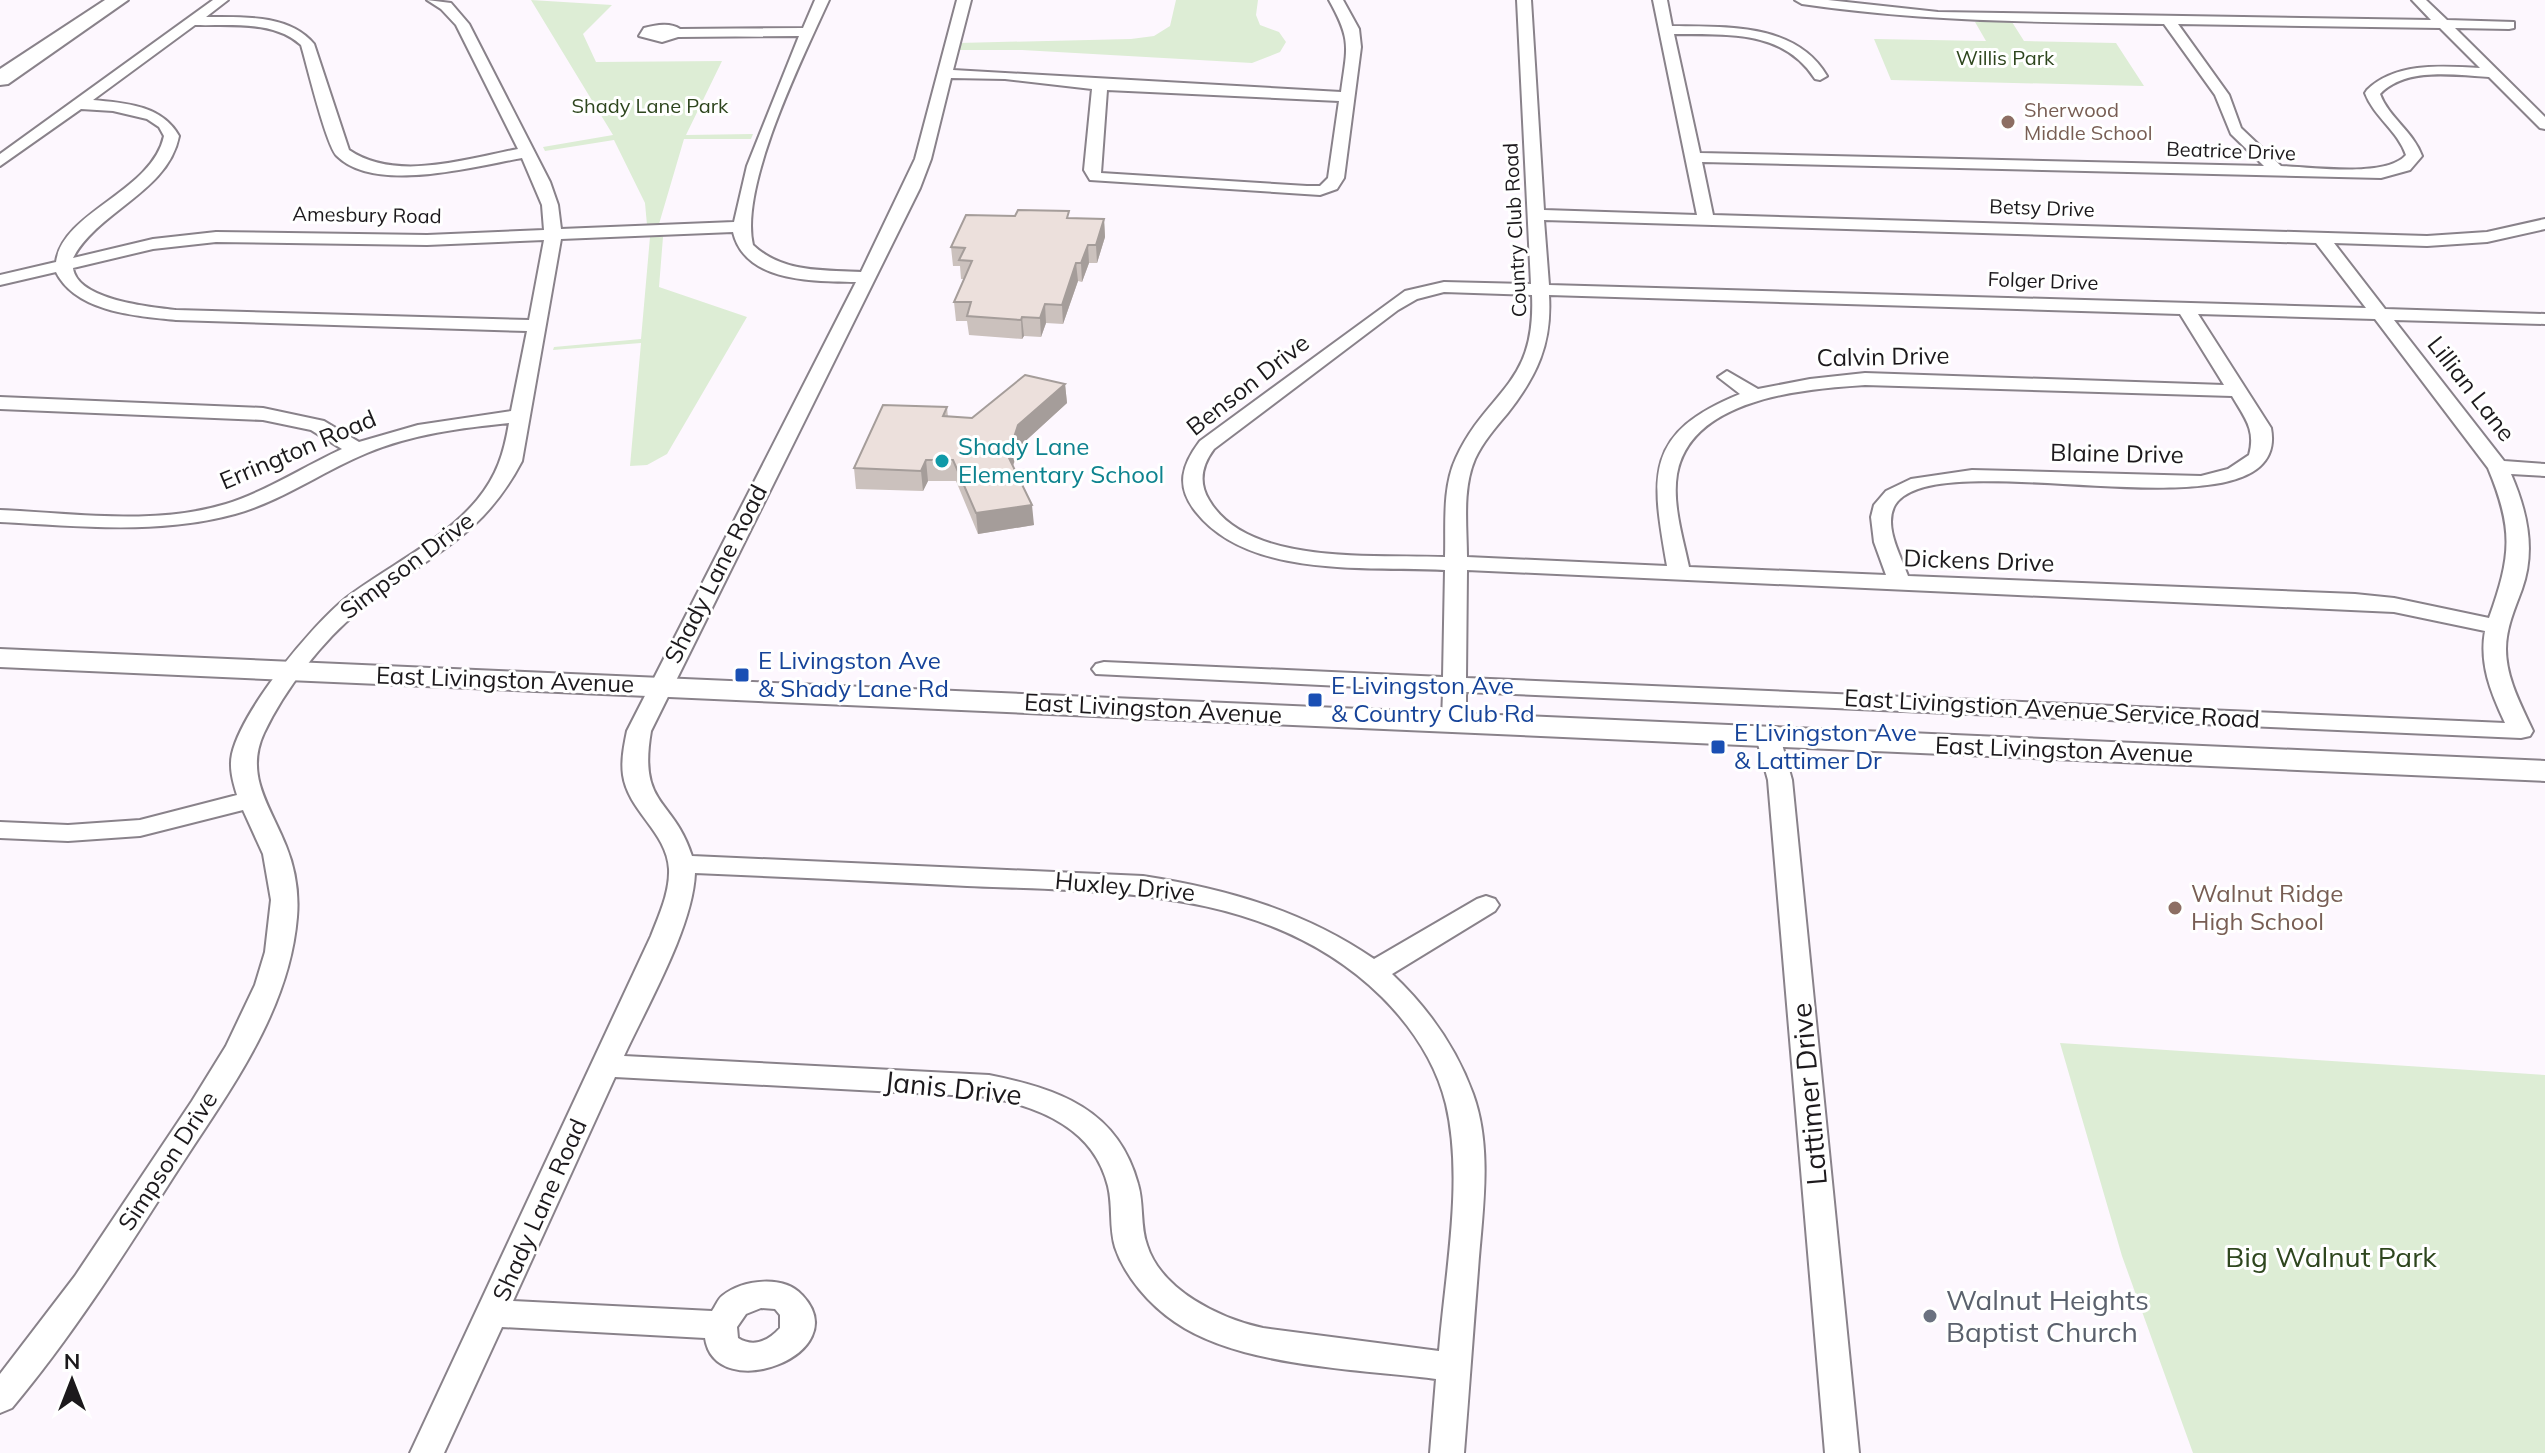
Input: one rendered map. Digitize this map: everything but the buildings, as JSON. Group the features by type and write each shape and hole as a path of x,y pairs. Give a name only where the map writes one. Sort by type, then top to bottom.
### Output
{"main road":[{"path":"0,79 118,0"},
{"name":"East Livingston Avenue","path":"0,658 2545,771"}],"street":[{"path":"0,161 221,0"},
{"name":"Simpson Drive","path":"0,1398 73,1308 217,1084 253,1019 278,961 284,916 283,885 273,846 250,800 245,782 246,745 268,707 329,627 350,606 445,543 489,502 504,481 512,461 553,235 550,205 527,152 456,15 434,0"},
{"path":"822,0 756,159 738,227 743,245 764,262 799,272 867,277"},
{"name":"Shady Lane Road","path":"427,1453 665,936 677,898 682,864 669,836 639,793 634,774 633,752 639,731 923,159 964,0"},
{"path":"1100,85 1092,170 1096,177 1279,189 1326,189 1335,182 1354,47 1352,29 1336,0"},
{"name":"Country Club Road","path":"1454,722 1457,494 1461,470 1469,451 1518,389 1535,354 1542,323 1524,0"},
{"path":"1660,0 1706,220"},
{"path":"1802,0 1909,14 2509,25"},
{"path":"2419,0 2545,125"},
{"path":"2168,19 2227,103 2230,122 2237,132 2278,172"},
{"path":"192,21 268,25 303,38 342,152 361,165 420,169 527,152"},
{"path":"1667,30 1727,32 1769,38 1801,50 1814,60 1820,76"},
{"path":"676,33 807,32"},
{"name":"Beatrice Drive","path":"1693,157 2365,174 2404,167 2414,156 2413,148 2377,105 2372,93 2375,88 2388,79 2410,74 2493,73"},
{"path":"945,74 1005,75 1100,85 1347,97"},
{"path":"77,104 115,105 149,112 165,124 171,140 156,169 77,237 63,257 64,274 85,294 100,302 140,312 536,326"},
{"name":"Betsy Drive","path":"1536,215 2455,240 2508,234 2545,224"},
{"name":"Amesbury Road","path":"0,280 153,244 216,237 427,240 738,227"},
{"name":"Lillian Lane","path":"2321,238 2498,467 2508,491 2519,535 2515,577 2495,626 2494,661 2500,685 2521,731"},
{"name":"Benson Drive","path":"1458,564 1325,560 1255,545 1222,527 1202,510 1193,489 1192,468 1207,445 1411,295 1461,285 1539,288"},
{"name":"Folger Drive","path":"1539,288 2545,319"},
{"name":"Blaine Drive","path":"1899,583 1881,519 1886,504 1900,491 1925,481 1954,477 2158,483 2221,478 2248,466 2262,450 2261,428 2185,308"},
{"path":"1727,377 1754,395"},
{"name":"Calvin Drive","path":"1679,573 1666,483 1674,453 1698,425 1732,403 1754,395 1819,382 1865,379 2238,391"},
{"path":"0,403 263,414 317,425 358,450"},
{"name":"Errington Road","path":"0,516 136,522 199,517 260,499 358,450 422,429 520,416"},
{"path":"2498,467 2545,470"},
{"name":"Dickens Drive","path":"1458,564 2355,601 2394,605 2495,626"},
{"name":"East Livingstion Avenue Service Road","path":"1104,669 2521,731"},
{"name":"Lattimer Drive","path":"1768,737 1780,780 1842,1453"},
{"path":"5,837 140,828 250,800"},
{"name":"Huxley Drive","path":"682,864 1183,889 1253,907 1302,926 1339,946 1374,972 1395,990 1424,1026 1446,1064 1463,1113 1469,1179 1447,1453"},
{"path":"1374,972 1486,905"},
{"name":"Janis Drive","path":"605,1066 989,1086 1041,1098 1060,1105 1084,1121 1110,1149 1124,1189 1133,1252 1144,1270 1167,1295 1196,1319 1232,1334 1272,1344 1453,1367"},
{"path":"494,1313 720,1325"}],"green space":[{"name":"Shady Lane Park","path":"531,0 612,5 583,34 596,62 722,61 686,135 753,134 751,139 684,139 659,224 647,225 645,203 614,140 545,151 543,147 613,135"},
{"path":"1176,0 1258,0 1256,15 1260,25 1279,32 1286,42 1280,52 1252,63 1022,50 956,50 958,43 1154,36 1170,26"},
{"name":"Willis Park","path":"1975,22 2012,22 2024,41 2116,43 2144,86 1891,80 1874,39 1986,41"},
{"path":"650,237 663,237 659,287 747,317 667,454 647,465 630,466 641,343 553,350 554,347 641,339"},
{"name":"Big Walnut Park","path":"2060,1043 2545,1075 2545,1453 2193,1453 2122,1256"}],"place":[{"name":"Sherwood Middle School","path":"2008,122"},
{"name":"Shady Lane Elementary School","path":"942,461"},
{"name":"E Livingston Ave & Shady Lane Rd","path":"742,675"},
{"name":"E Livingston Ave & Country Club Rd","path":"1315,700"},
{"name":"E Livingston Ave & Lattimer Dr","path":"1718,747"},
{"name":"Walnut Ridge High School","path":"2175,908"},
{"name":"Walnut Heights Baptist Church","path":"1930,1316"}]}
